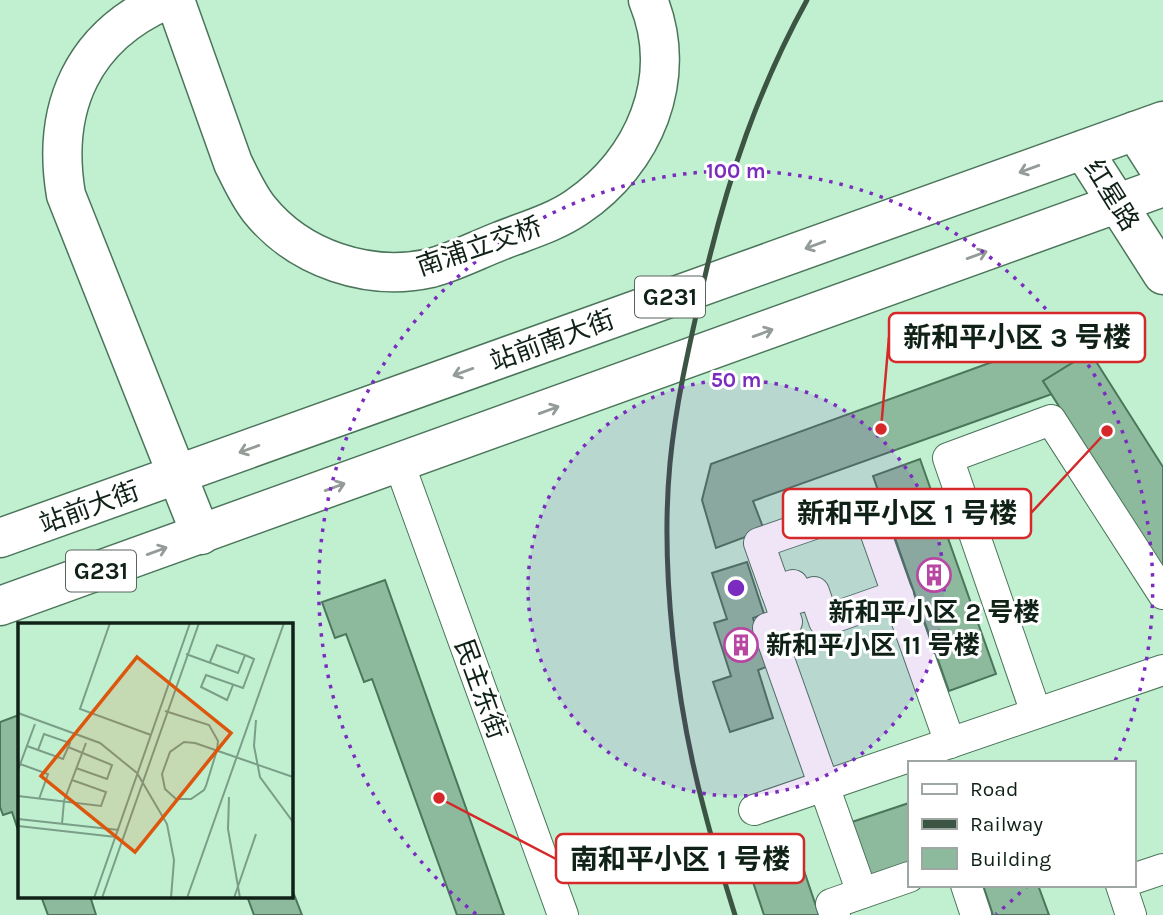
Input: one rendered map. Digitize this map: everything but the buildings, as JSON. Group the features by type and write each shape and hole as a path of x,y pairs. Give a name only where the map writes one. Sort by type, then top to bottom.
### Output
{"main road":[{"path":"166,0 128,21 93,55 70,98 61,146 66,195 201,535"},
{"name":"南浦立交桥","path":"175,0 233,163 260,210 301,246 326,258 352,267 406,272 433,267 550,221 575,209 605,187 629,159 642,137 648,126 658,90 660,52 653,12 648,0"},
{"name":"站前南大街","path":"178,475 1149,126"},
{"name":"红星路","path":"1149,126 1163,175"},
{"name":"红星路","path":"1083,150 1163,275"},
{"name":"G231","path":"0,606 1163,187"},
{"name":"站前大街","path":"0,538 178,475"}],"street":[{"path":"1036,713 948,458 1051,420 1163,594"},
{"name":"民主东街","path":"399,463 563,915"},
{"path":"862,893 768,628 787,622 759,543 866,506 950,743"},
{"path":"776,591 793,585 798,598 814,592 824,621 898,595"},
{"path":"754,810 1163,670"},
{"path":"1135,878 1163,869"},
{"path":"835,915 831,904 908,877"},
{"path":"967,887 976,915"},
{"path":"1122,887 1132,915"}],"railway":[{"path":"735,915 694,769 678,682 667,547 670,463 684,369 705,276 734,169 759,101 807,0"}],"place":[{"name":"新和平小区 3 号楼","path":"881,429"},
{"name":"新和平小区 1 号楼","path":"1107,431"},
{"name":"新和平小区 2 号楼","path":"934,575"},
{"name":"新和平小区 11 号楼","path":"741,645"},
{"name":"南和平小区 1 号楼","path":"439,798"}]}
